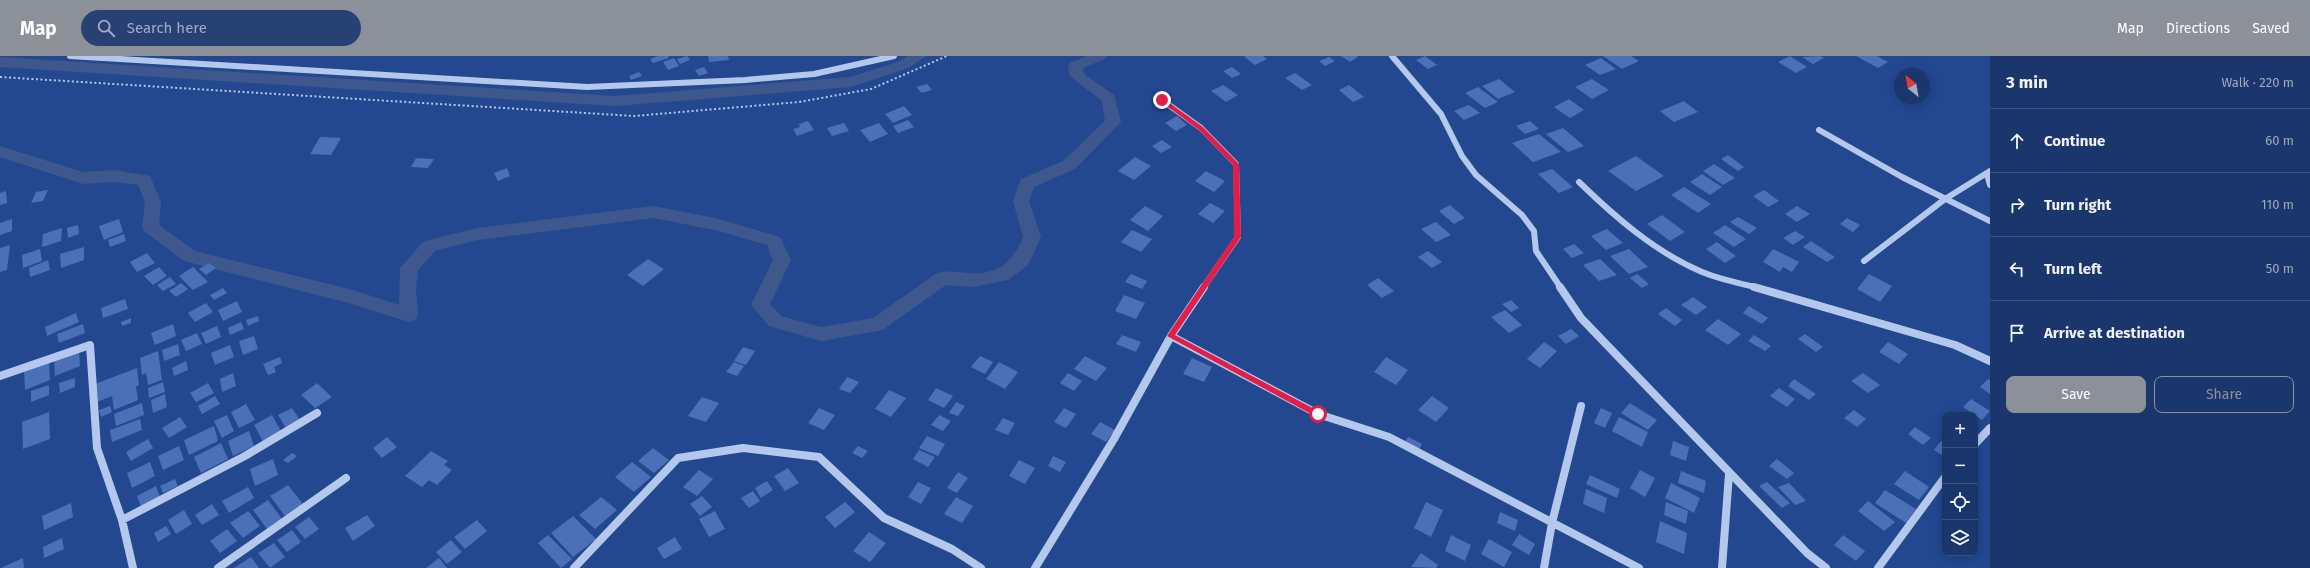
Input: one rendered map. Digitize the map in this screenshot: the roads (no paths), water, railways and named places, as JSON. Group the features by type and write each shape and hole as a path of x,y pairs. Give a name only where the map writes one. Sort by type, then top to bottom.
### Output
{"street":[{"path":"70,56 587,87 745,80 814,74 887,59 894,56"},
{"path":"1392,56 1440,114 1462,156 1476,175 1522,215 1534,231 1536,251 1581,318 1729,474 1807,553 1826,568"},
{"path":"1035,568 1114,438 1171,336 1238,237 1236,164 1201,128 1162,100"},
{"path":"1819,130 1945,199 1990,221"},
{"path":"1864,262 1945,199 1989,173 1990,185"},
{"path":"1579,182 1608,210 1654,246 1702,272 1955,345 1990,361"},
{"path":"1171,336 1318,414 1389,437 1640,568"},
{"path":"0,376 90,346 97,448 122,520 133,568"},
{"path":"1544,568 1552,523 1581,406"},
{"path":"122,520 216,473 288,432 317,413"},
{"path":"1978,441 1990,428"},
{"path":"574,568 678,458 743,448 819,457 884,518 952,549 981,568"},
{"path":"1722,568 1729,474"},
{"path":"218,568 346,478"},
{"path":"1878,568 1942,481"}],"waterway":[{"path":"0,62 615,101 851,82 903,65 919,56"},
{"path":"0,151 83,178 114,176 144,180 153,202 150,227 190,256 353,297 409,315 407,291 409,268 429,246 477,234 653,212 715,224 774,241 782,260 760,305 775,321 821,334 878,324 943,278 973,280 1002,275 1022,260 1032,237 1021,201 1027,183 1069,165 1113,122 1109,99 1077,76 1075,66 1100,56"}]}
